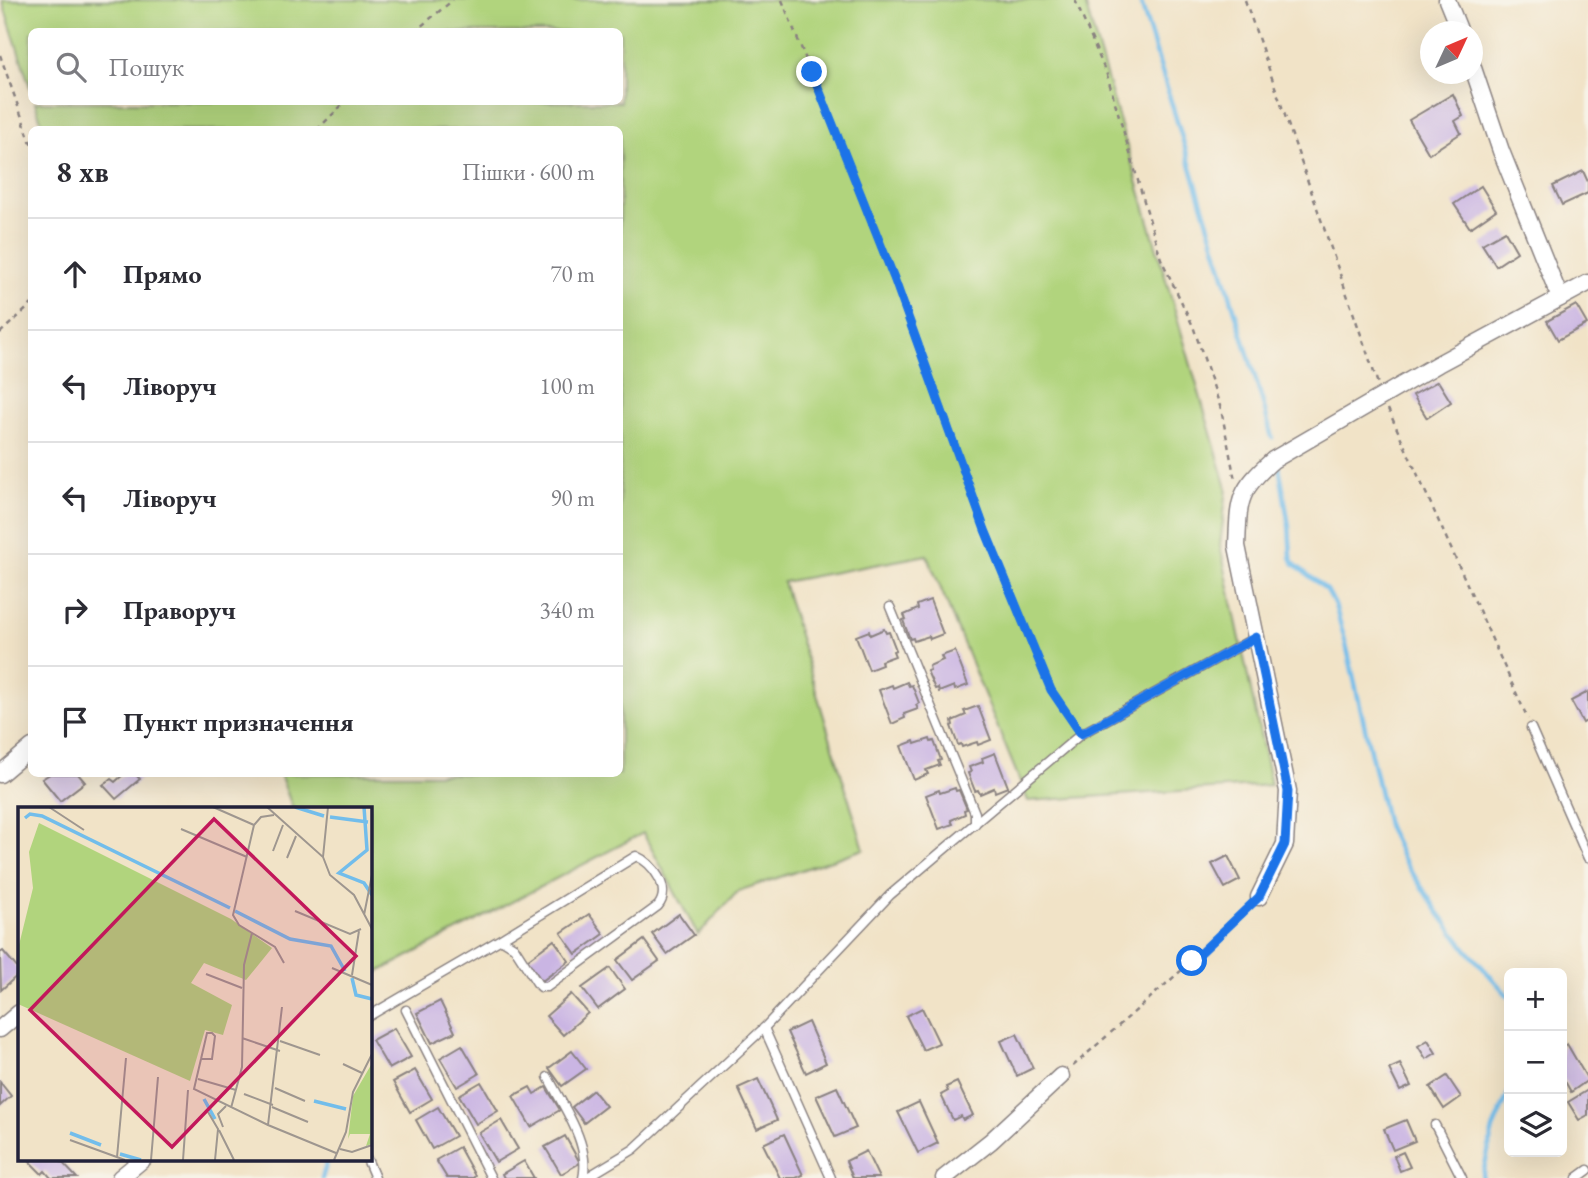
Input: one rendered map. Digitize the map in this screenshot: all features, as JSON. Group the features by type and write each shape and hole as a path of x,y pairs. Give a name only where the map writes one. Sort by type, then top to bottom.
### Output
{"street":[{"path":"1447,0 1456,21"},
{"path":"1479,84 1506,163 1560,298"},
{"path":"1259,897 1285,844 1288,791 1237,546 1242,492 1252,478 1273,460 1382,396 1588,283"},
{"path":"0,774 28,750"},
{"path":"0,1029 18,1014"},
{"path":"944,1178 990,1141 1061,1076"},
{"path":"120,1178 142,1160"}],"lane":[{"path":"890,607 975,813 975,824"},
{"path":"548,1077 574,1129 584,1158 585,1178 634,1149 764,1028 890,895 1081,734 1256,637"},
{"path":"1531,728 1588,858"},
{"path":"371,1015 636,856 651,865 658,876 663,893 658,906 547,987 537,984 514,947 501,939"},
{"path":"406,1010 491,1178"},
{"path":"764,1028 831,1178"},
{"path":"1435,1125 1462,1178"},
{"path":"367,1160 375,1178"},
{"path":"1577,1178 1588,1170"}],"path":[{"path":"419,28 453,0"},
{"path":"782,0 894,278 985,530 1051,690 1081,734"},
{"path":"1075,0 1107,75 1161,259 1193,326 1220,409 1235,482"},
{"path":"1245,0 1382,396 1531,728"},
{"path":"0,55 28,135"},
{"path":"321,126 342,105"},
{"path":"0,333 28,308"},
{"path":"1061,1076 1192,961 1259,897"}],"green space":[{"path":"2,0 1084,0 1227,488 1220,545 1271,785 1028,801 927,555 783,582 864,849 738,891 698,935 643,833 371,976 371,807 292,807 281,777 623,777 623,126 43,126 36,105 623,105 623,28 28,28 28,81"}],"building":[{"path":"1453,94 1463,116 1455,121 1461,133 1429,154 1409,120"},
{"path":"1583,171 1588,182 1588,193 1562,205 1553,186"},
{"path":"1481,186 1496,210 1470,228 1454,204"},
{"path":"1505,231 1517,252 1496,266 1482,244"},
{"path":"1576,305 1587,324 1558,340 1547,321"},
{"path":"1438,381 1451,402 1427,418 1413,395"},
{"path":"930,600 943,634 914,641 913,638 910,639 903,620 906,619 904,615 918,609 917,605"},
{"path":"884,629 886,633 889,632 896,650 893,651 895,656 881,661 882,665 869,670 856,636 869,631 870,635"},
{"path":"955,651 968,685 955,690 954,686 939,692 927,671 930,670 929,666 943,660 941,656"},
{"path":"907,682 909,686 912,685 919,703 916,705 918,709 904,714 905,718 892,724 879,690"},
{"path":"1588,692 1588,720 1583,723 1571,701"},
{"path":"978,706 991,740 962,747 961,744 958,745 951,726 952,721 966,715 964,711"},
{"path":"930,739 931,742 934,741 941,760 938,761 940,765 926,770 928,774 914,780 901,746"},
{"path":"995,753 1008,787 995,792 994,788 980,794 978,790 975,791 968,773 971,772 969,767 983,762 982,758"},
{"path":"81,777 85,782 60,801 42,779"},
{"path":"121,777 140,779 116,799 103,785 111,779 115,782"},
{"path":"955,788 956,791 959,790 967,809 964,810 965,814 951,820 953,824 939,829 926,795"},
{"path":"1228,856 1240,880 1225,888 1212,864"},
{"path":"589,914 604,934 576,954 561,933"},
{"path":"679,914 694,935 667,954 652,934"},
{"path":"554,940 569,961 542,981 527,960"},
{"path":"644,940 659,961 632,980 617,960"},
{"path":"3,951 18,969 18,975 1,990 0,953"},
{"path":"610,968 625,989 598,1009 582,988"},
{"path":"571,994 588,1013 563,1035 546,1016"},
{"path":"440,1001 455,1032 432,1043 417,1013"},
{"path":"922,1008 939,1043 923,1050 906,1016"},
{"path":"808,1022 826,1063 806,1073 787,1032"},
{"path":"394,1028 411,1057 389,1069 372,1040"},
{"path":"1017,1034 1033,1068 1017,1076 1001,1041"},
{"path":"1428,1040 1436,1053 1426,1059 1418,1046"},
{"path":"1567,1044 1588,1080 1571,1092 1567,1085"},
{"path":"462,1045 479,1074 457,1087 440,1058"},
{"path":"572,1051 586,1069 562,1086 549,1068"},
{"path":"1400,1064 1411,1086 1400,1091 1389,1069"},
{"path":"415,1070 432,1099 410,1112 393,1082"},
{"path":"1447,1076 1461,1097 1444,1109 1430,1087"},
{"path":"758,1079 777,1120 757,1129 738,1088"},
{"path":"0,1082 11,1096 0,1106"},
{"path":"481,1082 498,1111 476,1124 459,1095"},
{"path":"957,1082 973,1115 963,1120 961,1116 953,1120 941,1095 948,1091 946,1087"},
{"path":"530,1087 534,1094 546,1087 560,1110 531,1127 513,1096"},
{"path":"837,1087 856,1128 835,1137 816,1096"},
{"path":"593,1090 606,1106 584,1123 572,1107"},
{"path":"1588,1090 1588,1115 1579,1120 1568,1102"},
{"path":"919,1102 938,1143 918,1153 898,1112"},
{"path":"438,1107 455,1136 432,1149 416,1120"},
{"path":"501,1120 518,1149 496,1162 479,1133"},
{"path":"1406,1120 1415,1141 1393,1150 1384,1129"},
{"path":"784,1134 803,1175 796,1178 780,1178 763,1144"},
{"path":"565,1136 580,1163 561,1174 545,1147"},
{"path":"459,1147 475,1176 473,1178 447,1178 436,1160"},
{"path":"866,1151 879,1178 853,1178 846,1161"},
{"path":"1403,1152 1410,1167 1400,1171 1394,1156"},
{"path":"60,1160 77,1178 51,1178 45,1171 42,1174 30,1162"},
{"path":"524,1161 534,1178 504,1178 502,1174"}],"waterway":[{"path":"1140,0 1272,438"},
{"path":"1279,466 1291,557 1294,564 1327,590 1335,605 1387,825 1403,859 1438,912 1466,949 1504,991"},
{"path":"1482,1178 1493,1129 1508,1094"},
{"path":"322,1178 328,1160"}],"route":[{"path":"812,72 894,278 985,530 1051,690 1081,734 1256,637 1288,791 1285,844 1259,897 1192,961"}]}
